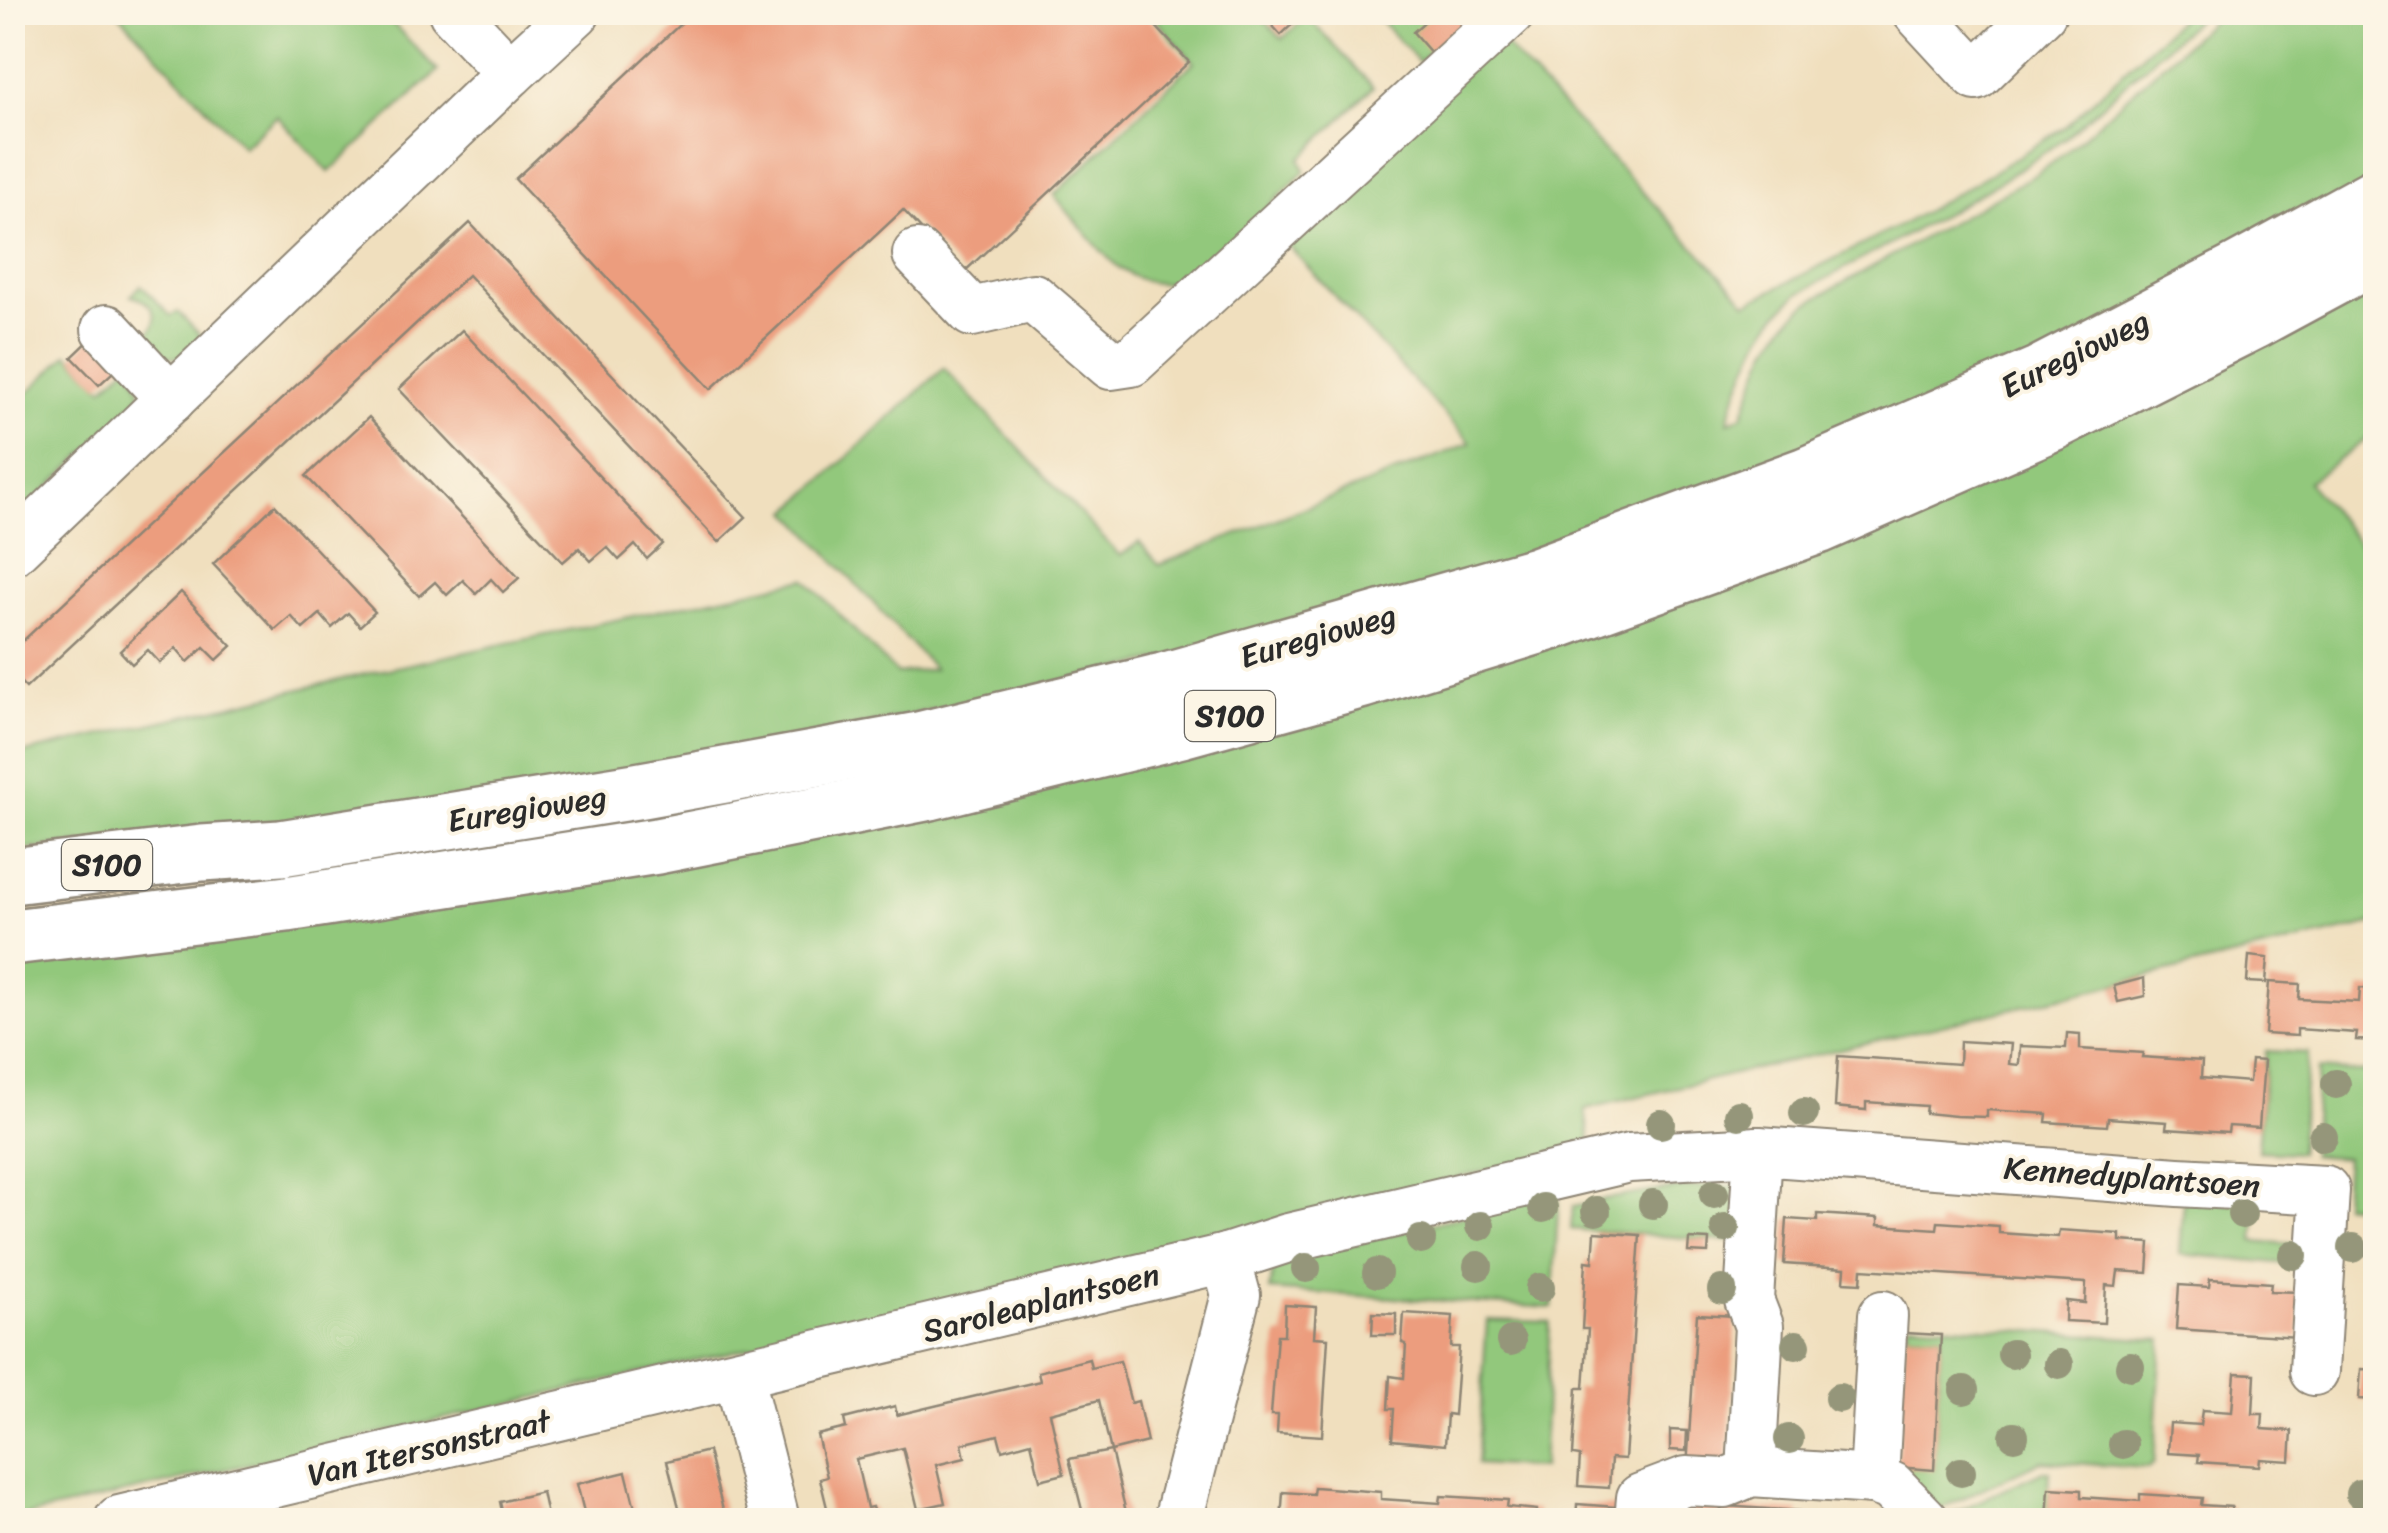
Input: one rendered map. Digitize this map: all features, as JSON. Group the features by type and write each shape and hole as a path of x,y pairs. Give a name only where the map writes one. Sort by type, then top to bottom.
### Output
{"main road":[{"name":"Euregioweg","path":"12,876 202,853 281,848 636,792 919,740 1163,681 1536,575 1806,475 2040,374 2376,196"},
{"name":"Euregioweg","path":"12,937 287,904 657,846 930,792 1363,680 1561,620 1818,526 2054,422 2376,255"}],"street":[{"path":"453,12 510,73"},
{"path":"12,551 576,12"},
{"path":"918,254 972,312 1033,298 1111,365 1131,362 1511,12"},
{"path":"1917,12 1976,76 2042,12"},
{"path":"106,329 170,400"},
{"path":"1751,1472 1759,1326 1749,1300 1758,1151"},
{"name":"Kennedyplantsoen","path":"1226,1258 1288,1238 1630,1158 1758,1151 2325,1190 2314,1371"},
{"path":"1178,1520 1236,1295 1226,1258"},
{"name":"Saroleaplantsoen","path":"738,1374 1226,1258"},
{"path":"1874,1480 1883,1315"},
{"path":"738,1374 774,1520"},
{"name":"Van Itersonstraat","path":"120,1520 738,1374"},
{"path":"1639,1520 1641,1498 1686,1481 1725,1483 1751,1472 1874,1480 1891,1486 1924,1520"}],"green space":[{"path":"118,13 383,13 438,71 329,172 277,116 243,147"},
{"path":"1164,13 1257,13 1282,39 1307,16 1373,87 1300,159 1305,171 1239,236 1182,278 1154,283 1116,265 1054,195 1194,62 1156,20"},
{"path":"1373,13 1472,13 1419,62"},
{"path":"2186,13 2204,13 2065,138 1968,200 1798,294 1763,335 1728,422 1743,415 1773,341 1806,304 2033,176 2065,153 2220,13 2375,13 2375,186 2063,349 1394,608 549,795 13,851 12,756 374,672 805,579 897,674 934,669 789,511 944,368 1120,556 1139,542 1159,565 1471,443 1282,239 1500,40 1747,303 1903,224 2066,126"},
{"path":"2375,279 2375,433 2308,482 2375,563 2375,923 1585,1109 1590,1144 1233,1235 13,1519 12,952 705,853"},
{"path":"141,285 171,316 178,312 203,338 182,357 162,358 140,341 155,321 147,303 131,296"},
{"path":"68,354 103,388 129,364 141,390 135,406 13,521 13,407"},
{"path":"2266,1051 2308,1053 2299,1153 2258,1151"},
{"path":"2318,1069 2375,1073 2375,1207 2343,1204 2346,1158 2311,1155"},
{"path":"1746,1185 1742,1242 1571,1229 1573,1206 1645,1192"},
{"path":"1559,1193 1552,1308 1269,1290 1275,1262"},
{"path":"2184,1199 2257,1204 2254,1241 2304,1245 2301,1265 2180,1254"},
{"path":"1487,1320 1550,1322 1542,1468 1477,1464"},
{"path":"1908,1323 2162,1340 2154,1463 2149,1468 2041,1461 1931,1513 1897,1467 1934,1469 1941,1335 1907,1333"},
{"path":"2050,1471 2047,1520 1939,1520"}],"building":[{"path":"693,12 1161,12 1151,21 1189,62 963,273 903,210 711,389 515,179"},
{"path":"1260,12 1305,12 1281,35"},
{"path":"1435,12 1482,12 1433,55 1413,32"},
{"path":"470,223 746,517 719,542 468,275 26,688 12,673 12,651"},
{"path":"462,330 663,544 647,559 635,545 619,560 607,547 591,561 579,548 563,562 399,389"},
{"path":"98,332 124,362 99,385 72,357"},
{"path":"369,417 519,578 503,592 491,579 476,594 463,580 447,595 435,582 419,596 306,476"},
{"path":"275,505 375,612 360,626 348,613 332,628 320,614 303,629 291,616 275,630 213,564"},
{"path":"181,592 232,646 217,660 204,647 188,662 176,648 160,663 148,650 132,664 120,651"},
{"path":"2249,956 2268,958 2266,983 2247,982"},
{"path":"2144,978 2145,996 2118,1002 2114,986"},
{"path":"2269,982 2300,984 2299,999 2359,1002 2360,988 2376,989 2376,1041 2356,1040 2357,1033 2297,1029 2297,1036 2265,1034"},
{"path":"2067,1033 2080,1034 2080,1049 2202,1061 2201,1078 2249,1082 2251,1060 2264,1061 2259,1128 2229,1126 2228,1133 2166,1129 2167,1122 2108,1118 2107,1126 2046,1122 2047,1114 1987,1110 1987,1117 1956,1116 1925,1113 1926,1106 1866,1102 1866,1110 1835,1107 1838,1056 1959,1064 1960,1041 2011,1044 2009,1064 2019,1065 2020,1046 2066,1048"},
{"path":"1817,1214 1878,1218 1878,1225 1937,1229 1938,1222 1999,1226 1999,1233 2058,1237 2059,1230 2120,1234 2120,1241 2150,1243 2148,1273 2118,1271 2116,1286 2106,1285 2104,1323 2065,1321 2066,1301 2085,1303 2086,1283 1862,1269 1861,1283 1844,1282 1845,1268 1784,1264 1787,1219 1817,1221"},
{"path":"2369,1231 2376,1232 2376,1276 2367,1275"},
{"path":"1595,1232 1640,1235 1625,1459 1611,1458 1609,1488 1578,1486 1580,1456 1573,1455 1577,1388 1584,1388 1586,1359 1588,1329 1582,1329 1586,1261 1593,1262"},
{"path":"1689,1239 1709,1240 1708,1253 1688,1252"},
{"path":"2210,1279 2271,1283 2270,1291 2301,1292 2298,1337 2176,1329 2179,1285 2209,1287"},
{"path":"1285,1305 1316,1307 1314,1337 1328,1338 1322,1436 1277,1433 1278,1415 1271,1415 1277,1335 1284,1335"},
{"path":"1373,1313 1396,1314 1396,1335 1372,1335"},
{"path":"1404,1313 1453,1316 1451,1347 1459,1347 1454,1415 1447,1414 1445,1445 1392,1440 1394,1409 1388,1409 1390,1376 1404,1378"},
{"path":"1697,1314 1736,1316 1727,1470 1687,1468"},
{"path":"1905,1333 1941,1335 1934,1470 1897,1467"},
{"path":"1089,1359 1091,1368 1120,1361 1131,1403 1138,1401 1147,1442 1111,1451 1099,1400 1050,1413 1064,1474 1040,1480 1031,1442 1002,1450 998,1435 962,1444 965,1458 936,1465 945,1503 918,1509 903,1448 856,1459 867,1508 872,1507 876,1520 830,1520 820,1479 827,1477 817,1435 846,1428 844,1419 895,1406 897,1415 1040,1381 1038,1372"},
{"path":"2361,1369 2376,1370 2376,1400 2359,1399"},
{"path":"2235,1373 2255,1374 2253,1414 2263,1414 2262,1429 2292,1431 2290,1461 2260,1459 2259,1466 2198,1462 2199,1455 2168,1453 2170,1423 2200,1425 2202,1410 2232,1412"},
{"path":"1670,1430 1687,1431 1686,1451 1670,1450"},
{"path":"708,1451 723,1510 682,1519 667,1461"},
{"path":"1111,1451 1128,1520 1070,1520 1068,1513 1082,1510 1069,1459"},
{"path":"626,1472 638,1520 586,1520 577,1484"},
{"path":"1314,1487 1381,1492 1381,1499 1440,1503 1441,1496 1508,1500 1507,1507 1537,1510 1537,1520 1281,1520 1283,1492 1313,1494"},
{"path":"2049,1488 2081,1490 2081,1497 2140,1501 2140,1494 2202,1498 2201,1505 2232,1507 2231,1520 2047,1520"},
{"path":"542,1492 548,1520 504,1520 500,1502"},
{"path":"1665,1502 1721,1509 1724,1506 1799,1511 1799,1520 1664,1520"},
{"path":"1577,1504 1616,1507 1615,1520 1576,1520"}]}
